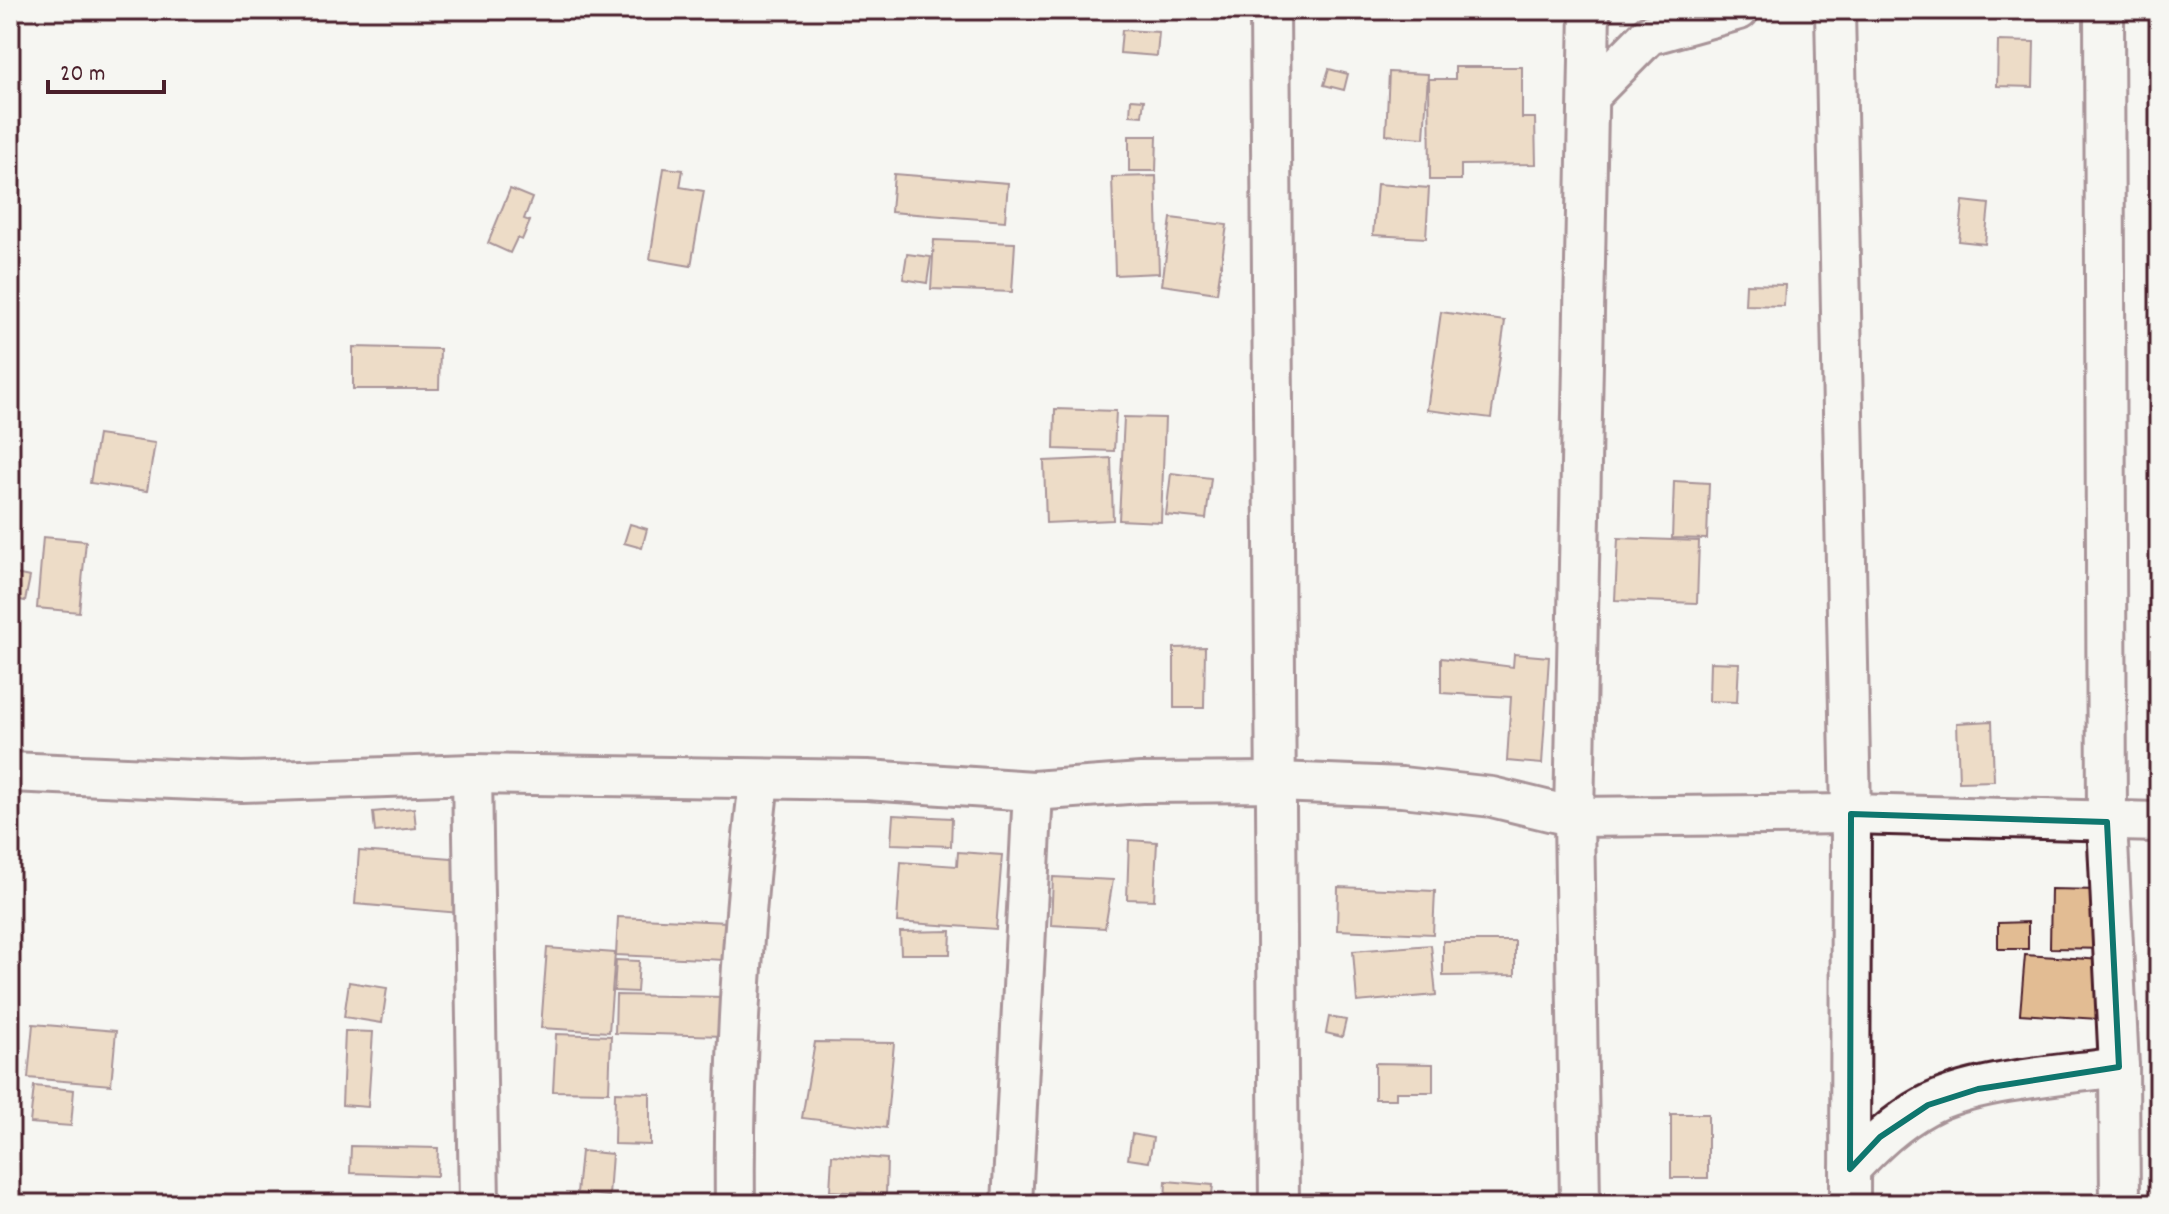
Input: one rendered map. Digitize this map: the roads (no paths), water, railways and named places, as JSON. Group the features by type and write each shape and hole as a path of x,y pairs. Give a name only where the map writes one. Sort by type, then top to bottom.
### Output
{"street":[{"path":"1270,10 1279,1204"},
{"path":"1580,1204 1574,817 1579,481 1591,94 1590,10"},
{"path":"1591,94 1649,35 1739,10"},
{"path":"1835,10 1851,814 1850,1187"},
{"path":"2104,10 2107,822 2119,1067 2120,1204"},
{"path":"10,772 242,782 472,774 867,780 1033,791 1141,783 1277,782 1402,787 1492,797 1574,817 1851,814 2159,822"},
{"path":"472,774 479,1204"},
{"path":"735,1204 733,1081 747,885 759,780"},
{"path":"1012,1204 1033,791"},
{"path":"1850,1187 1880,1137 1928,1105 1978,1089 2119,1067"}]}
